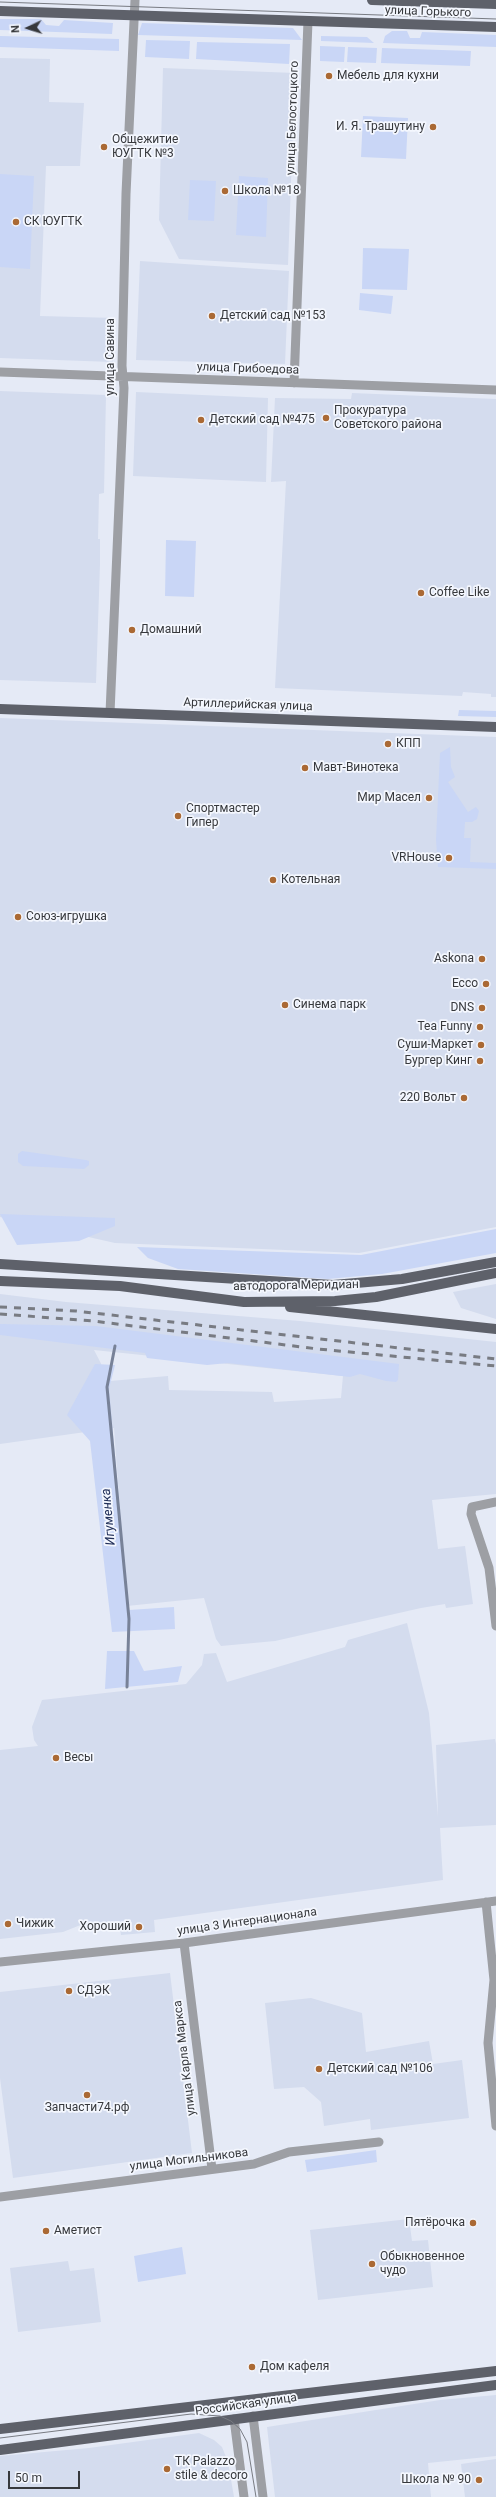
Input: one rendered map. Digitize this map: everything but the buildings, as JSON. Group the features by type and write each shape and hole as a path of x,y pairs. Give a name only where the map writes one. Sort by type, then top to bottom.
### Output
{"main road":[{"name":"улица Горького","path":"372,0 496,4"},
{"name":"улица Горького","path":"0,11 496,28"},
{"name":"Артиллерийская улица","path":"0,709 496,727"},
{"name":"автодорога Меридиан","path":"0,1264 333,1285 402,1279 496,1262"},
{"name":"автодорога Меридиан","path":"0,1281 120,1286 244,1302 335,1301 376,1297 496,1273"},
{"path":"244,1302 496,1329"},
{"name":"Российская улица","path":"0,2429 232,2400 496,2370"},
{"name":"Российская улица","path":"0,2450 496,2385"},
{"path":"251,2398 253,2416"},
{"path":"232,2400 234,2419"}],"street":[{"name":"улица Савина","path":"110,713 123,377 126,194 135,0"},
{"name":"улица Белостоцкого","path":"294,383 308,21"},
{"name":"улица Грибоедова","path":"0,372 496,390"},
{"path":"496,1502 472,1507 476,1533 489,1568 496,1626"},
{"name":"улица 3 Интернационала","path":"0,1962 184,1943 496,1901"},
{"path":"486,1902 494,1980 488,2043 496,2126"},
{"name":"улица Карла Маркса","path":"184,1943 212,2169"},
{"name":"улица Могильникова","path":"0,2197 254,2164 289,2152 379,2142"},
{"path":"253,2416 263,2497"},
{"path":"234,2419 244,2497"}],"shaded area":[{"path":"0,19 41,19 46,25 59,26 64,20 113,23 112,34 0,30"},
{"path":"142,23 293,28 302,40 138,35"},
{"path":"392,31 407,31 410,38 420,38 422,32 496,35 496,47 383,43 385,36"},
{"path":"0,36 119,39 119,51 0,47"},
{"path":"321,36 367,37 374,43 321,41"},
{"path":"146,40 190,41 189,59 145,57"},
{"path":"197,42 290,44 289,64 196,59"},
{"path":"320,46 345,47 344,62 320,61"},
{"path":"348,47 377,48 376,63 347,62"},
{"path":"382,48 471,51 470,66 381,63"},
{"path":"0,58 50,59 49,102 84,103 80,166 46,166 40,316 115,318 113,362 0,358"},
{"name":"Школа №18","path":"163,68 295,73 288,265 179,259 159,220"},
{"path":"363,116 408,118 406,159 361,157"},
{"name":"СК ЮУГТК","path":"0,174 34,176 30,269 0,267"},
{"path":"239,176 268,178 266,237 236,235"},
{"path":"190,180 216,181 214,221 188,220"},
{"path":"363,248 409,249 407,290 362,289"},
{"name":"Детский сад №153","path":"140,261 289,271 285,364 136,360"},
{"path":"360,293 393,296 391,314 359,310"},
{"path":"0,391 106,395 104,493 99,494 98,539 100,539 100,564 96,683 0,680"},
{"name":"Детский сад №475","path":"136,392 268,398 266,482 133,476"},
{"path":"352,393 496,399 496,697 491,697 491,694 463,692 462,696 275,688 286,481 271,482 275,398 351,399"},
{"path":"166,540 196,541 194,597 165,596"},
{"path":"459,710 496,711 496,717 458,716"},
{"path":"0,718 496,737 496,1227 359,1253 115,1243 0,1217"},
{"path":"450,747 451,767 455,777 448,782 468,812 476,807 479,811 477,819 472,822 465,822 464,838 471,838 470,862 496,863 496,869 438,867 436,840 440,753"},
{"path":"22,1151 86,1160 89,1161 89,1165 84,1169 23,1166 18,1162 18,1154"},
{"path":"0,1214 115,1218 115,1226 79,1241 17,1245"},
{"path":"496,1229 496,1253 382,1274 328,1279 178,1269 148,1258 137,1247 361,1255"},
{"path":"496,1284 496,1319 461,1308 453,1292"},
{"path":"0,1294 66,1302 300,1321 496,1342 496,1494 432,1500 438,1549 465,1546 473,1604 446,1608 445,1604 421,1608 275,1641 221,1646 216,1639 204,1598 127,1606 114,1428 0,1444","holes":["94,1350 343,1376 341,1398 274,1402 272,1392 169,1390 168,1376 110,1381"]},
{"path":"0,1324 96,1326 399,1364 398,1380 396,1382 386,1381 360,1374 350,1377 228,1363 207,1365 147,1358 145,1353 0,1335"},
{"path":"95,1364 115,1365 109,1389 129,1610 174,1607 175,1629 112,1632 90,1441 67,1415"},
{"path":"407,1623 429,1713 438,1817 436,1745 495,1739 496,1744 496,1825 440,1828 443,1880 154,1920 155,1932 121,1935 119,1921 83,1924 63,1932 0,1939 0,1750 38,1746 34,1740 32,1727 42,1700 186,1684 202,1665 204,1654 216,1653 227,1682 345,1647 348,1640"},
{"path":"107,1651 134,1651 144,1671 182,1666 178,1682 105,1689"},
{"path":"170,1973 192,2153 13,2178 0,2078 0,1992"},
{"path":"311,1998 362,2013 366,2052 429,2041 433,2064 462,2060 469,2118 371,2130 370,2119 324,2126 321,2102 304,2087 274,2089 265,2003"},
{"path":"376,2150 377,2162 307,2172 305,2160"},
{"name":"Обыкновенное чудо","path":"409,2219 412,2241 428,2240 433,2287 318,2300 310,2230"},
{"path":"182,2247 186,2274 138,2282 134,2256"},
{"path":"68,2261 70,2271 94,2268 101,2322 18,2332 10,2268"},
{"path":"496,2395 496,2456 428,2463 431,2497 275,2497 267,2427 440,2400"},
{"path":"199,2433 214,2440 222,2447 228,2462 234,2497 0,2497 0,2456 89,2448"},
{"name":"Школа № 90","path":"496,2459 496,2497 465,2497 461,2464"}],"waterway":[{"name":"Игуменка","path":"115,1346 107,1387 129,1619 127,1687"}],"tram line":[{"path":"0,2 496,19"},
{"path":"0,2438 191,2414 220,2416 231,2421 240,2429 247,2442 256,2497"}],"railway":[{"path":"0,1307 76,1311 496,1359"},
{"path":"0,1314 93,1321 318,1349 496,1366"}],"place":[{"name":"Мебель для кухни","path":"329,76"},
{"name":"И. Я. Трашутину","path":"433,127"},
{"name":"Общежитие ЮУГТК №3","path":"104,147"},
{"name":"Школа №18","path":"225,191"},
{"name":"СК ЮУГТК","path":"16,222"},
{"name":"Детский сад №153","path":"212,316"},
{"name":"Прокуратура Советского района","path":"326,418"},
{"name":"Детский сад №475","path":"201,420"},
{"name":"Coffee Like","path":"421,593"},
{"name":"Домашний","path":"132,630"},
{"name":"КПП","path":"388,744"},
{"name":"Мавт-Винотека","path":"305,768"},
{"name":"Мир Масел","path":"429,798"},
{"name":"Спортмастер Гипер","path":"178,816"},
{"name":"VRHouse","path":"449,858"},
{"name":"Котельная","path":"273,880"},
{"name":"Союз-игрушка","path":"18,917"},
{"name":"Askona","path":"482,959"},
{"name":"Ecco","path":"486,984"},
{"name":"Синема парк","path":"285,1005"},
{"name":"DNS","path":"482,1008"},
{"name":"Tea Funny","path":"480,1027"},
{"name":"Суши-Маркет","path":"481,1045"},
{"name":"Бургер Кинг","path":"480,1061"},
{"name":"220 Вольт","path":"464,1098"},
{"name":"Весы","path":"56,1758"},
{"name":"Чижик","path":"8,1924"},
{"name":"Хороший","path":"139,1927"},
{"name":"СДЭК","path":"69,1991"},
{"name":"Детский сад №106","path":"319,2069"},
{"name":"Запчасти74.рф","path":"87,2095"},
{"name":"Пятёрочка","path":"473,2223"},
{"name":"Аметист","path":"46,2231"},
{"name":"Обыкновенное чудо","path":"372,2264"},
{"name":"Дом кафеля","path":"252,2367"},
{"name":"ТК Palazzo stile & decoro","path":"167,2469"},
{"name":"Школа № 90","path":"479,2480"}]}
